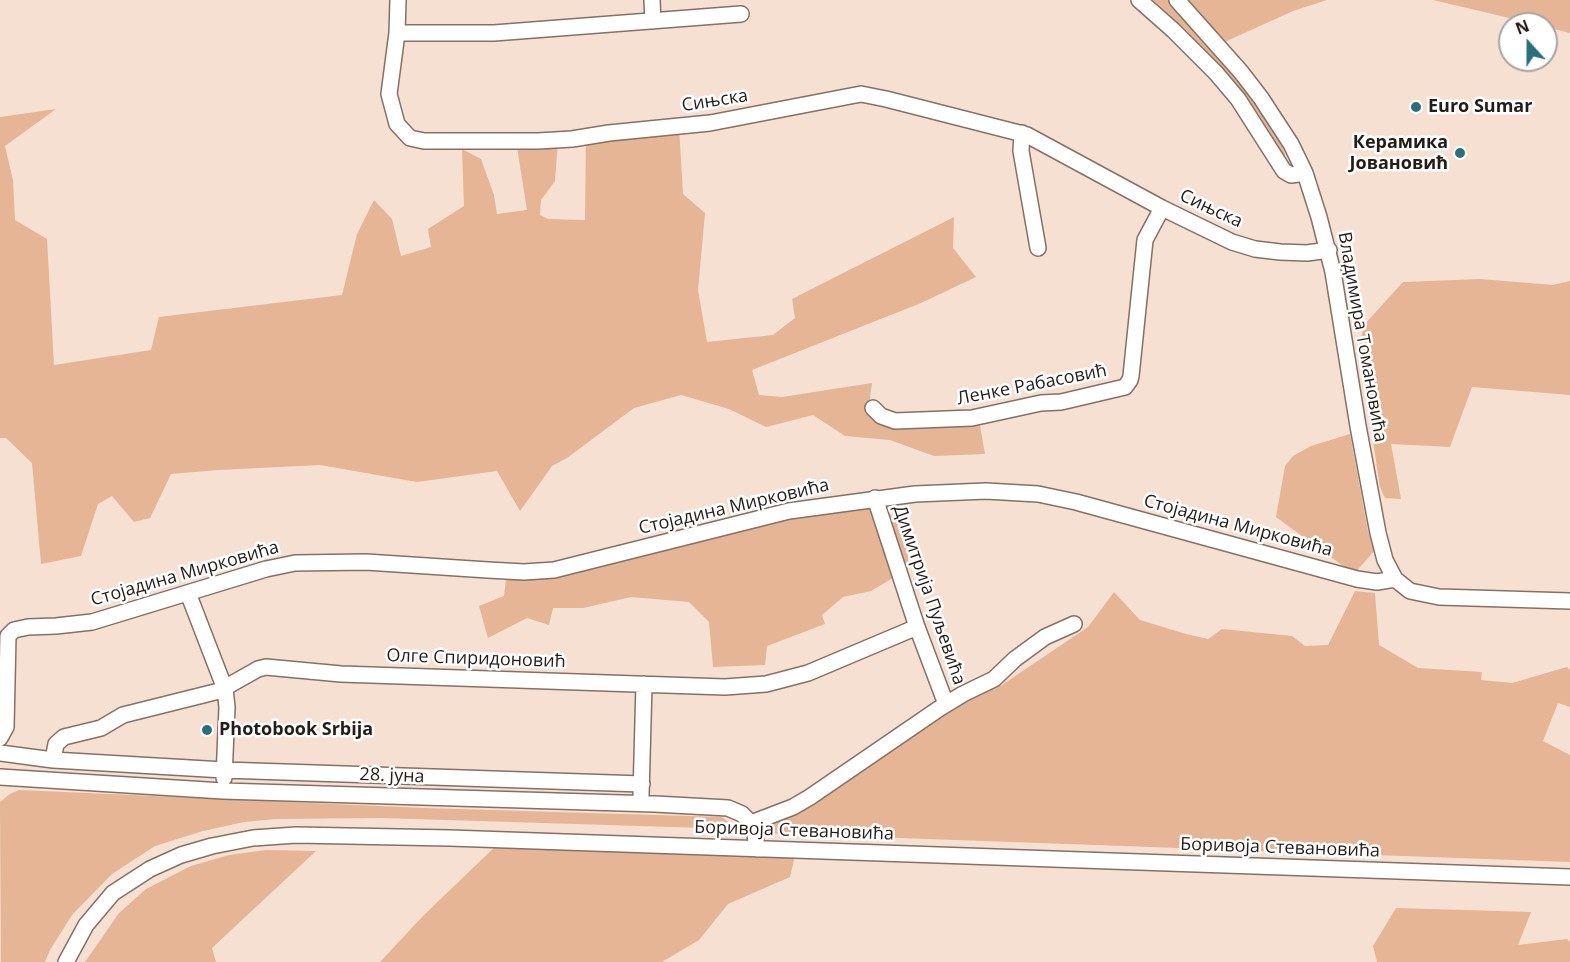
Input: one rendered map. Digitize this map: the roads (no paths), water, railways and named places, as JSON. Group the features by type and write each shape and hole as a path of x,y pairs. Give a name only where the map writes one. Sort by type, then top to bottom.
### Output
{"street":[{"path":"398,0 397,33 495,33 741,14"},
{"path":"652,0 653,21"},
{"path":"1139,0 1173,30 1231,91 1284,171 1291,174 1305,173"},
{"name":"Владимира Томановића","path":"1177,0 1261,98 1291,144 1305,173 1329,250 1378,533 1385,560 1395,579"},
{"name":"Сињска","path":"397,33 389,94 398,124 410,138 424,141 572,139 710,123 861,94 1022,133 1042,141 1162,208 1232,242 1255,249 1297,254 1329,250"},
{"path":"1022,133 1021,151 1038,248"},
{"name":"Ленке Рабасовић","path":"873,408 881,416 895,421 972,418 1061,402 1125,387 1131,376 1144,246 1150,228 1162,208"},
{"name":"Стојадина Мирковића","path":"0,738 6,727 8,636 14,630 92,622 266,569 295,563 366,562 498,571 554,570 789,511 875,498 951,491 1038,494 1076,502 1357,579 1377,582 1395,579"},
{"name":"Димитрија Пуљевића","path":"875,498 917,627 946,704"},
{"path":"1395,579 1410,591 1439,597 1570,601"},
{"path":"188,592 225,689 227,707 223,791"},
{"name":"Димитрија Пуљевића","path":"751,823 793,807 810,797 946,704 994,679 1045,637 1074,624"},
{"name":"Олге Спиридоновић","path":"53,760 56,744 64,737 101,728 123,715 214,693 266,667 341,674 725,687 782,681 808,673 917,627"},
{"path":"640,804 644,684"},
{"name":"28. јуна","path":"0,753 53,760 224,770 642,784"},
{"name":"28. јуна","path":"0,777 223,791 732,809 746,817 751,823"},
{"path":"751,823 757,849"},
{"name":"Боривоја Стевановића","path":"66,962 86,925 113,893 150,869 181,855 212,846 253,838 296,835 450,838 1570,877"}],"place":[{"name":"Euro Sumar","path":"1416,107"},
{"name":"Керамика Јовановић","path":"1460,153"},
{"name":"Photobook Srbija","path":"207,730"}]}
